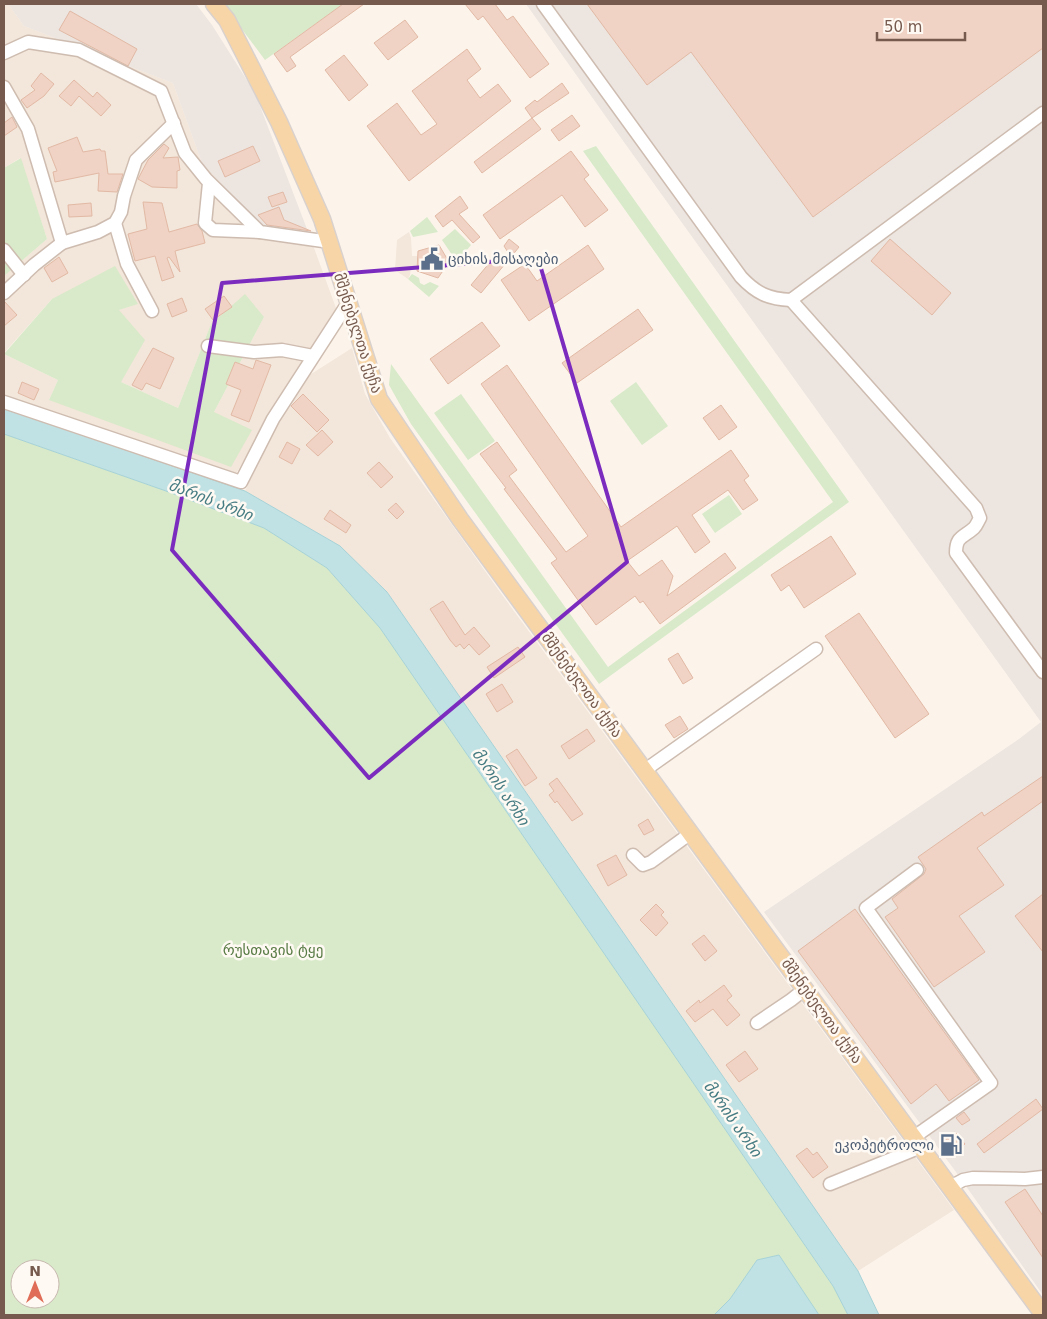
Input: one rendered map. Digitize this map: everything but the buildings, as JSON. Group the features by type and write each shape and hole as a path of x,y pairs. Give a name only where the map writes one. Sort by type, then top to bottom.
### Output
{"main road":[{"name":"მშენებელთა ქუჩა","path":"214,4 227,20 279,122 322,219 379,399 460,519 1043,1314"}],"street":[{"path":"543,4 741,277 752,289 767,296 791,300 976,508 980,518 975,527 961,537 956,544 956,553 1043,672"},
{"path":"4,53 28,42 79,50 161,91 185,153 209,183 260,232"},
{"path":"4,87 28,129 62,243"},
{"path":"791,300 1043,113"},
{"path":"4,293 62,243 98,232 115,223 121,212 124,196 136,160 174,123"},
{"path":"209,183 205,223 213,230 260,232 330,242"},
{"path":"115,223 128,264 152,312"},
{"path":"4,250 24,275"},
{"path":"4,402 242,482 273,419 348,303"},
{"path":"208,346 254,352 282,350 313,356"},
{"path":"645,770 816,649"},
{"path":"633,855 643,865 651,862 691,833"},
{"path":"830,1184 918,1142 991,1083 866,908 918,870"},
{"path":"757,1023 805,989"},
{"path":"950,1187 962,1180 973,1178 1025,1179 1043,1177"}],"highlighted area":[{"path":"538,258 627,562 369,778 172,550 222,283"}],"shaded area":[{"path":"4,4 8,4 24,26 173,83 202,163 310,237 336,308 235,475 4,399 4,354 58,380 49,400 214,412 264,317 211,324 178,408 121,382 119,310 137,304 52,299 4,353 4,276 47,239 20,158 4,168"},
{"path":"8,4 196,4 212,25 255,93 310,237 264,230 202,163 173,83 24,26"},
{"path":"526,4 1043,4 1043,1295 956,1172 764,912 1019,739 1041,722"},
{"path":"409,232 412,256 417,256 417,266 411,266 408,279 395,270 397,240"},
{"path":"352,348 365,394 390,438 500,592 954,1210 858,1271 387,592 340,546 245,491 277,423 308,376"}],"green space":[{"path":"223,4 343,4 265,60"},
{"path":"596,146 849,502 599,684 411,424 389,385 391,364 608,667 833,502 583,151"},
{"path":"21,158 47,239 4,276 4,168"},
{"path":"427,217 438,232 413,237 410,231"},
{"path":"455,229 471,245 457,262 442,240"},
{"path":"115,266 138,304 119,310 145,340 121,382 178,408 211,324 245,294 264,317 214,412 252,430 231,467 49,400 58,380 4,354 52,299"},
{"path":"412,274 419,278 420,283 424,285 430,282 439,286 429,297 408,279"},
{"path":"636,382 668,426 642,445 610,401"},
{"path":"461,394 495,441 468,460 434,413"},
{"name":"რუსთავის ტყე","path":"4,434 264,528 327,568 380,628 833,1286 848,1315 819,1315 779,1255 757,1260 730,1299 714,1315 4,1315"},
{"path":"729,495 742,514 715,533 702,514"}],"water":[{"name":"მარის არხი","path":"4,408 245,491 340,546 387,592 858,1271 879,1315 848,1315 833,1286 380,628 327,568 264,528 4,434"},
{"path":"779,1255 819,1315 714,1315 730,1299 757,1260"}],"place":[{"name":"ციხის მისაღები","path":"432,259"},
{"name":"ეკოპეტროლი","path":"951,1145"}]}
